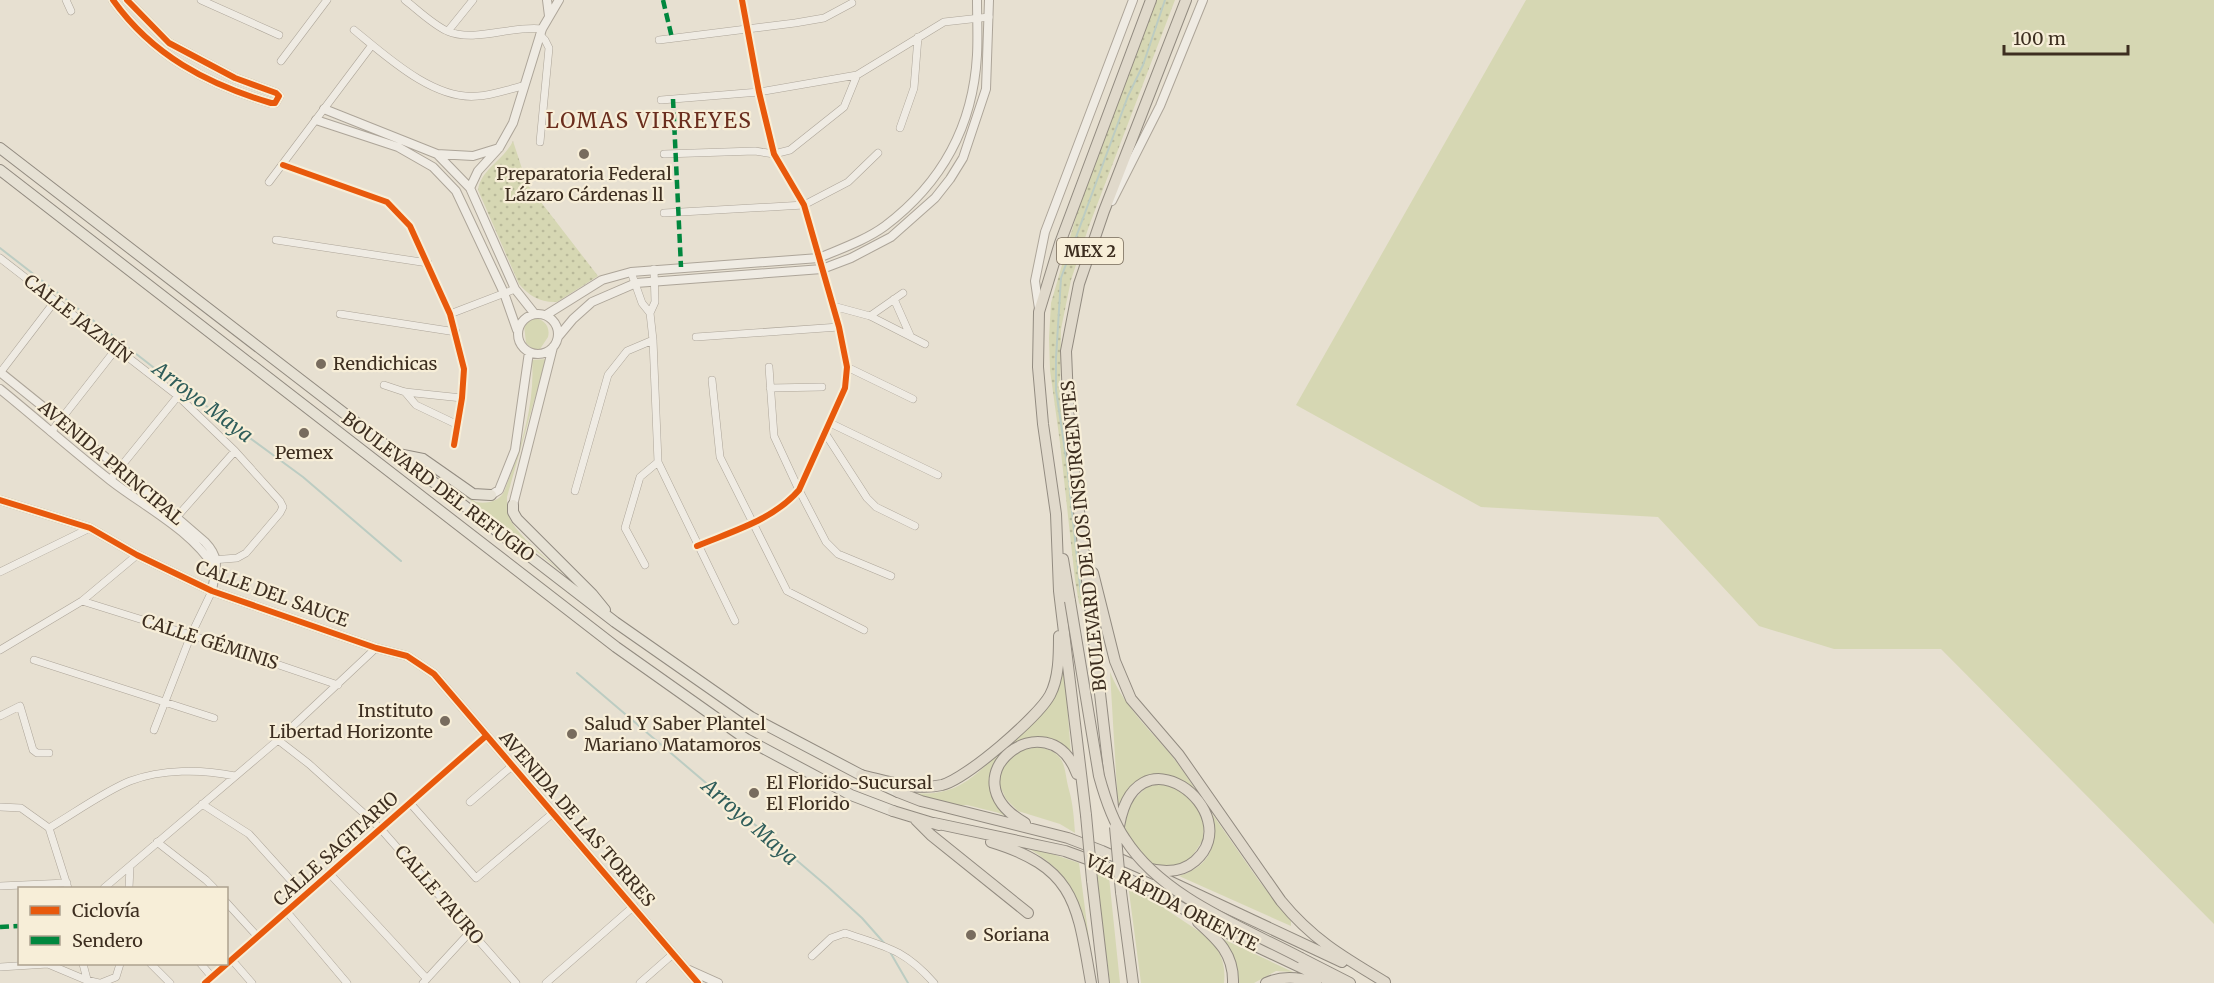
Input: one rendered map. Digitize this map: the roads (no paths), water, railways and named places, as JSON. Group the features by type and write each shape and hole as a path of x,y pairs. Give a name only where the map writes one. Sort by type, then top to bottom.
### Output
{"highway":[{"name":"BOULEVARD DE LOS INSURGENTES","path":"1104,983 1059,591 1056,514 1038,367 1039,312 1060,243 1151,0"},
{"name":"BOULEVARD DE LOS INSURGENTES","path":"1132,983 1117,846 1117,816 1069,424 1066,351 1079,284 1104,211 1186,0"},
{"path":"1056,514 1099,776 1110,809 1125,840 1146,866 1179,892 1220,916 1350,983"},
{"path":"1081,516 1104,622 1115,661 1131,699 1179,755 1298,922 1322,943 1385,983"},
{"path":"861,775 916,787 949,783 970,771 1034,715 1045,702 1055,682 1059,643 1059,591"},
{"path":"1039,830 1011,814 997,796 995,784 997,770 1001,761 1014,748 1038,741 1059,749 1073,764 1083,795"},
{"path":"1117,816 1128,798 1139,787 1150,782 1168,780 1181,784 1191,792 1204,811 1209,826 1208,839 1202,854 1183,869 1164,872 1127,862"},
{"path":"898,792 921,801 1076,841 1127,862 1385,983"},
{"path":"893,811 1019,851 1038,861 1055,875 1069,894 1078,915 1091,983"},
{"path":"914,818 931,835 1029,913"},
{"name":"VÍA RÁPIDA ORIENTE","path":"934,823 1065,851 1118,872 1228,933 1334,983"},
{"path":"1182,908 1214,936 1225,949 1232,964 1233,983"},
{"path":"1129,957 1139,983"},
{"path":"1266,983 1279,978 1292,977 1316,983"}],"main road":[{"name":"BOULEVARD DEL REFUGIO","path":"0,148 615,622 751,717 898,792"},
{"name":"BOULEVARD DEL REFUGIO","path":"0,170 616,647 746,739 851,795 893,811"},
{"path":"393,452 423,459 473,494 491,495"},
{"path":"513,505 513,512 517,519 592,594 615,622"}],"street":[{"path":"66,0 71,10"},
{"path":"201,0 279,35"},
{"path":"281,61 327,0"},
{"path":"405,0 448,31 478,35 528,27 541,32 549,48 540,142"},
{"path":"448,31 473,0"},
{"path":"547,0 549,16"},
{"path":"470,188 478,171 499,148 513,123 541,32 558,0"},
{"path":"697,546 775,512 789,501 798,490 830,423 845,388 847,367 839,327 804,205 774,154 759,92 742,0"},
{"path":"517,330 523,319 534,314 546,315 602,280 631,272 654,269 819,258 883,227 927,189 946,162 959,136 968,109 977,56 977,0"},
{"path":"513,505 554,347 558,337 573,319 592,302 636,283 822,268 851,258 891,237 935,198 963,158 986,89 989,0"},
{"path":"1039,312 1035,280 1046,232 1133,0"},
{"path":"1104,211 1112,202 1160,106 1203,0"},
{"path":"120,1 169,43 235,78 276,93 279,96 278,99 275,103 271,103 220,86 169,58 140,32 120,1"},
{"path":"659,40 824,18 852,3"},
{"path":"661,100 759,92 857,75 944,22 989,17"},
{"path":"354,30 426,84 457,95 477,96 523,86"},
{"path":"900,128 914,88 918,37"},
{"path":"268,182 372,45"},
{"path":"664,154 755,151 774,154 790,150 844,107 857,75"},
{"path":"324,109 437,154 473,156 499,148"},
{"path":"316,120 398,147 433,167 456,191 504,293 517,330 519,343 529,352 539,354 554,347"},
{"path":"664,213 804,205 848,182 878,153"},
{"path":"437,154 470,188 515,289 534,314"},
{"path":"283,165 387,202 410,225 450,314 464,369 462,398 454,445"},
{"path":"276,240 428,263"},
{"name":"CALLE JAZMÍN","path":"0,258 178,396 235,452 280,501 283,507 280,513 246,553 237,558 214,562"},
{"path":"654,269 655,302 650,313 658,462 735,621"},
{"path":"631,272 642,303 650,313"},
{"path":"450,314 515,289"},
{"path":"870,316 903,293"},
{"path":"894,299 910,335"},
{"path":"0,372 55,301"},
{"path":"833,306 870,316 925,344"},
{"path":"340,314 456,332"},
{"path":"546,315 556,324 558,337"},
{"path":"696,337 839,327"},
{"path":"575,491 608,375 627,351 653,340"},
{"path":"51,432 116,349"},
{"path":"491,495 500,490 515,450 529,352"},
{"path":"769,367 774,436 798,490 826,542 838,554 891,576"},
{"path":"847,367 913,399"},
{"name":"AVENIDA PRINCIPAL","path":"0,372 119,468 174,520 212,550 214,562"},
{"path":"712,380 720,457 788,591 864,630"},
{"path":"384,385 405,392 462,398"},
{"path":"771,388 822,387"},
{"name":"AVENIDA PRINCIPAL","path":"0,389 110,480 174,520"},
{"path":"405,392 416,405 458,425"},
{"path":"110,480 178,396"},
{"path":"830,423 938,475"},
{"path":"825,433 867,498 876,507 915,526"},
{"path":"174,520 235,452"},
{"path":"645,565 625,528 640,477 658,462"},
{"name":"CALLE DEL SAUCE","path":"0,500 90,528 137,555 212,591 376,648 407,656 434,674"},
{"path":"0,572 90,528"},
{"path":"0,650 82,601 137,555"},
{"path":"154,730 191,635 212,591 214,562"},
{"name":"CALLE GÉMINIS","path":"82,601 338,684"},
{"path":"105,887 278,740 376,648"},
{"path":"34,660 214,718"},
{"name":"AVENIDA DE LAS TORRES","path":"434,674 698,983"},
{"path":"0,716 20,706 33,750 37,753 49,753"},
{"name":"CALLE SAGITARIO","path":"228,963 486,736"},
{"name":"CALLE TAURO","path":"278,740 309,764 380,828 516,983"},
{"path":"470,802 512,766"},
{"path":"49,828 127,782 148,775 207,771 235,776"},
{"path":"410,803 476,878 553,813"},
{"path":"202,804 249,834 305,896"},
{"path":"0,813 2,806 21,807 49,828 68,886 0,886"},
{"path":"157,842 213,887"},
{"path":"129,867 129,887"},
{"path":"330,873 425,981 471,931"},
{"path":"228,904 258,937"},
{"path":"546,983 634,906"},
{"path":"287,912 347,983"},
{"path":"812,956 831,938 845,933 899,952 917,964 934,983"},
{"path":"640,983 673,954"},
{"path":"232,960 252,983"},
{"path":"0,967 32,965"},
{"path":"50,965 87,982 100,983 116,977 119,965"},
{"path":"83,965 87,982"},
{"path":"153,965 170,983"},
{"path":"203,965 212,977"},
{"name":"CALLE SAGITARIO","path":"204,983 226,965"},
{"name":"AVENIDA DE LAS TORRES","path":"686,968 718,983"}],"waterway":[{"path":"1081,595 1067,464 1056,390 1061,278 1128,96 1143,65 1165,0"},
{"name":"Arroyo Maya","path":"0,248 153,367 303,477 401,561"},
{"name":"Arroyo Maya","path":"577,673 828,887 862,918 885,944"},
{"name":"Arroyo Maya","path":"890,952 908,983"}],"place":[{"name":"Preparatoria Federal Lázaro Cárdenas ll","path":"584,154"},
{"name":"Rendichicas","path":"321,364"},
{"name":"Pemex","path":"304,433"},
{"name":"Instituto Libertad Horizonte","path":"445,721"},
{"name":"Salud Y Saber Plantel Mariano Matamoros","path":"572,734"},
{"name":"El Florido-Sucursal El Florido","path":"754,793"},
{"name":"Soriana","path":"971,935"}],"district":[{"name":"LOMAS VIRREYES","path":"649,121"}]}
